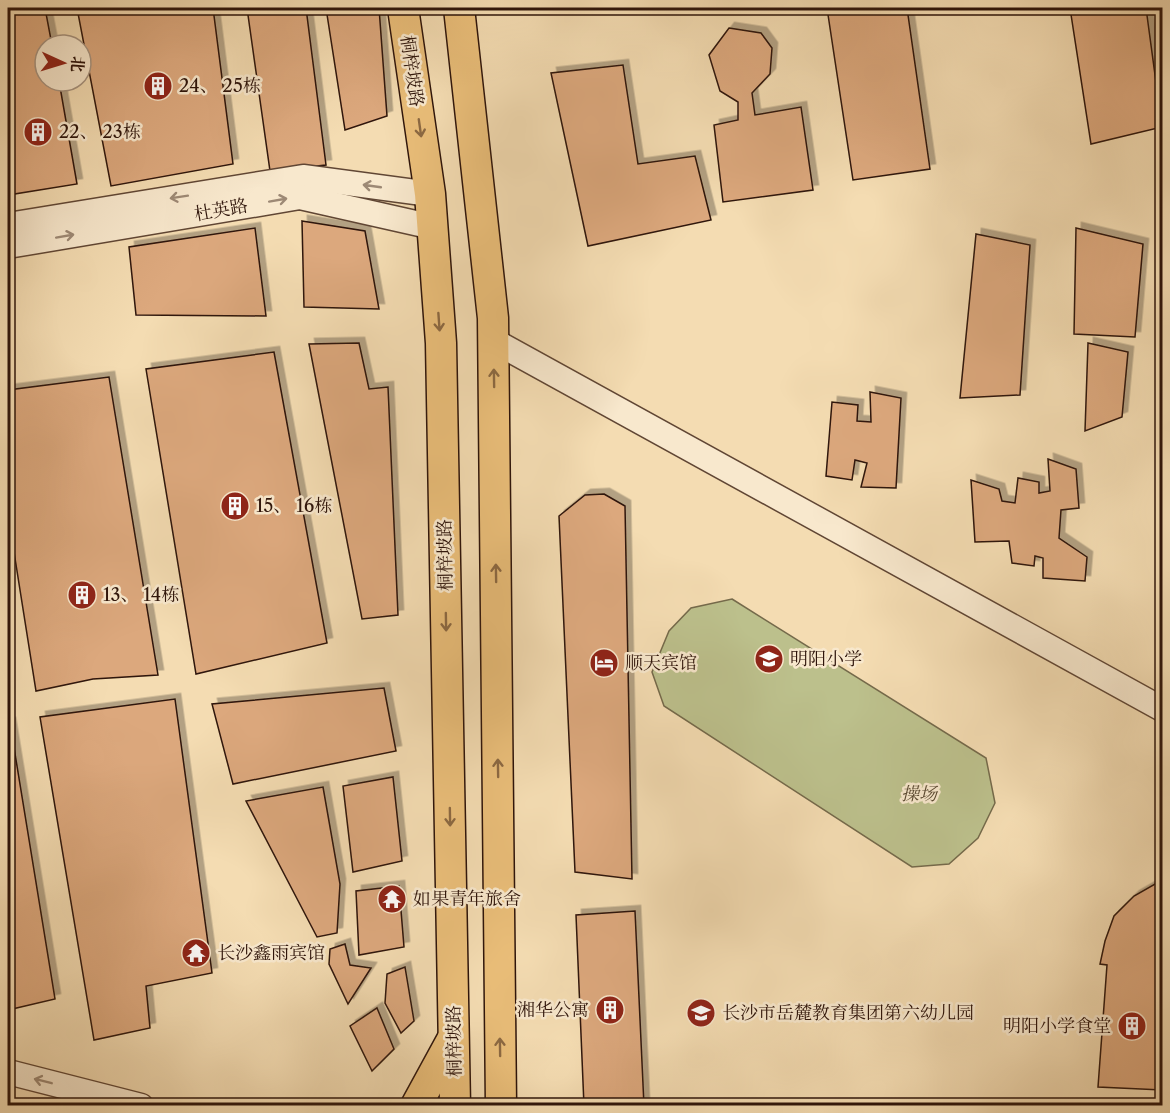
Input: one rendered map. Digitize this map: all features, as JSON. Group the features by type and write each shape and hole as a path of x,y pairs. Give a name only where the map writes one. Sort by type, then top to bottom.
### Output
{"main road":[{"name":"桐梓坡路","path":"403,8 430,194 441,343 454,1106"},
{"path":"459,8 494,341 501,1106"},
{"path":"416,1106 454,1037"}],"street":[{"name":"杜英路","path":"8,225 303,177 430,194"},
{"name":"杜英路","path":"8,246 300,197 433,227"},
{"path":"494,341 1162,709"},
{"path":"8,1072 141,1106"}],"green space":[{"name":"操场","path":"732,599 986,758 995,803 978,838 949,864 912,867 664,706 652,672 669,631 691,608"}],"building":[{"name":"22、 23栋","path":"8,8 45,8 50,33 33,33 33,93 61,93 77,184 8,195"},
{"name":"24、 25栋","path":"77,8 213,8 233,164 111,186 93,92 93,33 82,33"},
{"path":"247,8 306,8 326,165 270,171"},
{"path":"326,8 379,8 387,116 345,130"},
{"path":"827,8 907,8 930,169 853,180"},
{"path":"1070,8 1146,8 1162,127 1091,144"},
{"path":"729,28 761,33 772,48 770,74 752,93 755,115 801,107 813,190 723,202 714,125 738,120 738,102 720,91 709,55"},
{"path":"623,65 638,164 695,156 711,220 588,246 551,73"},
{"path":"302,221 365,231 379,309 304,307"},
{"path":"255,228 266,316 136,315 129,247"},
{"path":"1076,228 1143,244 1135,337 1074,334"},
{"path":"976,234 1030,245 1020,395 960,398"},
{"path":"359,343 369,389 388,387 398,615 362,619 309,344"},
{"path":"1088,343 1128,352 1122,417 1085,431"},
{"name":"15、 16栋","path":"274,352 327,643 196,674 146,369"},
{"name":"13、 14栋","path":"109,377 158,675 93,679 36,691 8,514 8,390"},
{"path":"870,392 901,398 896,488 861,487 867,463 855,460 852,480 826,476 832,402 858,405 857,421 871,422"},
{"path":"1048,459 1076,469 1079,508 1061,510 1059,538 1087,557 1085,581 1043,578 1043,558 1035,556 1034,566 1012,563 1009,541 975,542 971,480 999,489 1002,501 1015,503 1018,478 1039,482 1039,493 1050,491"},
{"path":"604,494 625,506 632,879 575,872 559,516 585,495"},
{"path":"384,688 396,751 233,784 212,704"},
{"path":"175,699 212,973 146,986 150,1028 94,1040 40,717"},
{"path":"8,723 10,723 55,999 8,1010"},
{"path":"393,777 402,861 353,872 343,786"},
{"path":"323,787 340,884 337,933 317,937 246,801"},
{"name":"明阳小学食堂","path":"1162,880 1162,1090 1098,1087 1107,965 1100,964 1105,941 1114,916 1134,896"},
{"path":"399,886 404,947 359,955 356,891"},
{"name":"湘华公寓","path":"635,911 644,1106 584,1106 576,915"},
{"path":"345,944 350,965 371,968 348,1004 329,964 330,949"},
{"path":"405,967 414,1021 401,1033 385,1003 387,974"},
{"path":"377,1008 394,1049 372,1071 350,1026"}],"place":[{"name":"24、 25栋","path":"158,86"},
{"name":"22、 23栋","path":"38,132"},
{"name":"15、 16栋","path":"235,506"},
{"name":"13、 14栋","path":"82,595"},
{"name":"明阳小学","path":"769,659"},
{"name":"顺天宾馆","path":"604,663"},
{"name":"如果青年旅舍","path":"392,899"},
{"name":"长沙鑫雨宾馆","path":"196,953"},
{"name":"湘华公寓","path":"610,1010"},
{"name":"长沙市岳麓教育集团第六幼儿园","path":"701,1013"},
{"name":"明阳小学食堂","path":"1132,1026"}]}
